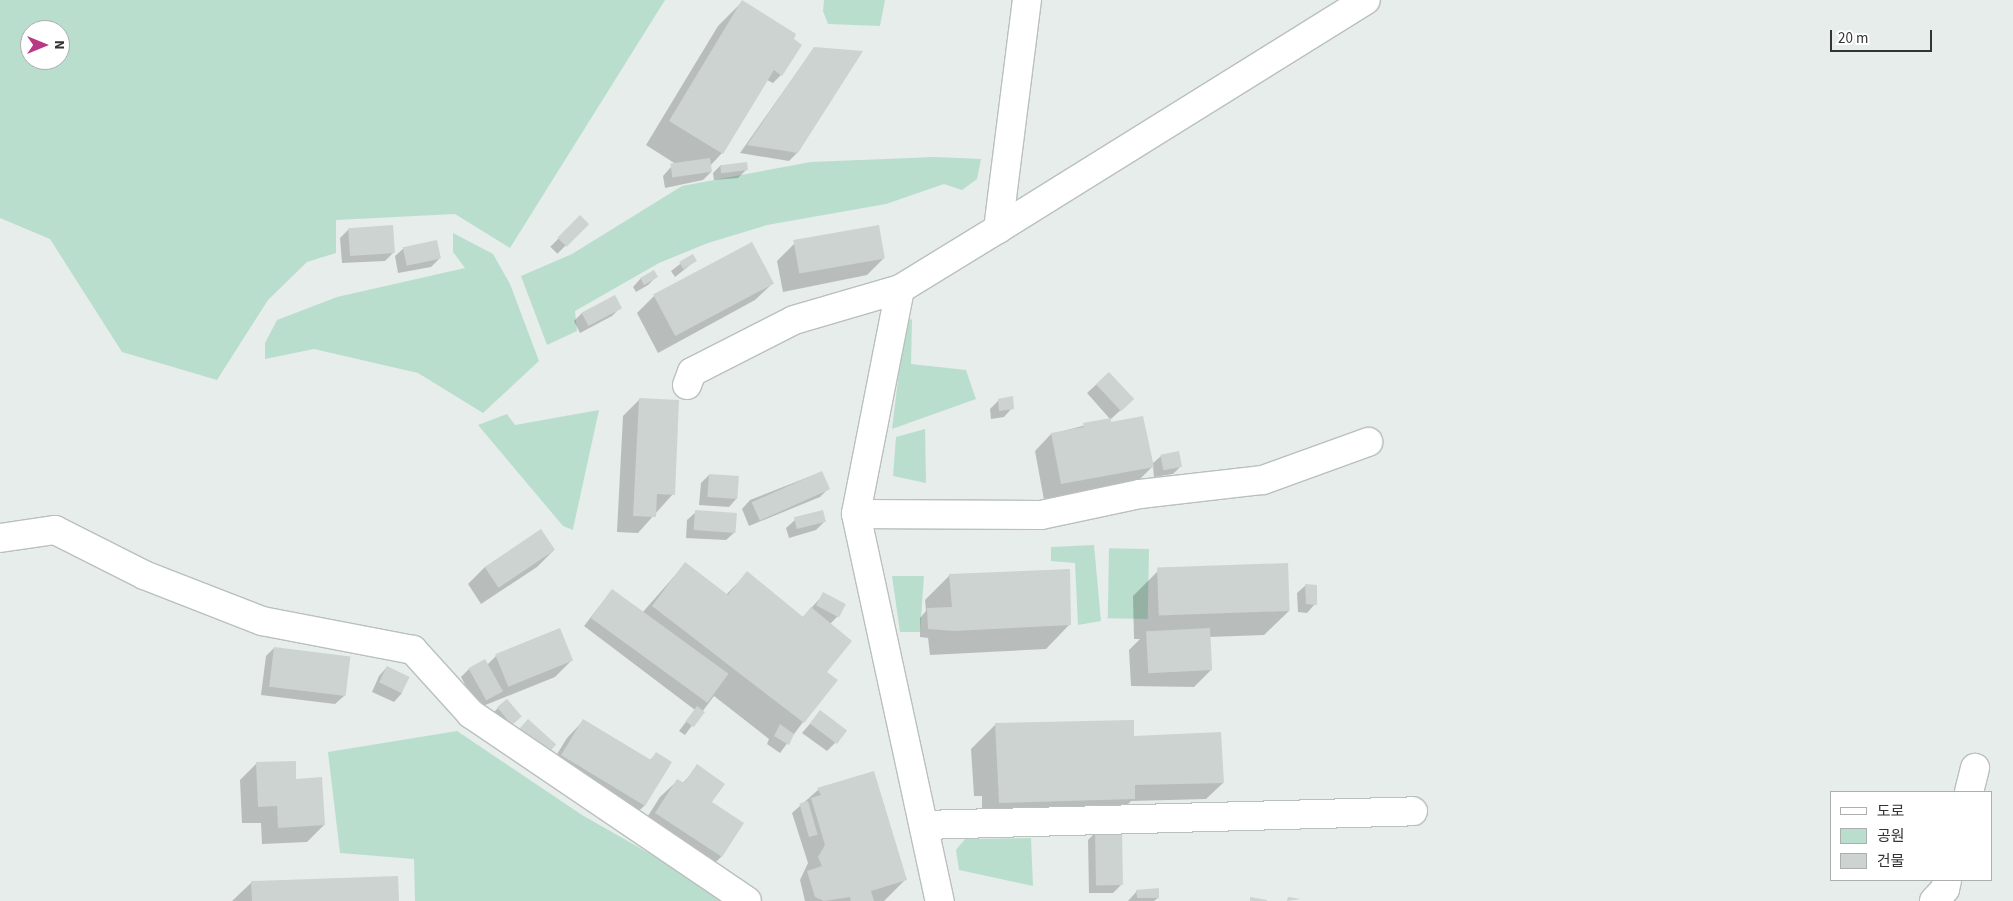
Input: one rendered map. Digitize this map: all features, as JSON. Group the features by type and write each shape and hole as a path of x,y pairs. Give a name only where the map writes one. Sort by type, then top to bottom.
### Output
{"lane":[{"path":"998,229 1027,0"},
{"path":"687,385 692,372 794,320 900,289 1366,0"},
{"path":"900,289 856,514 940,901"},
{"path":"856,514 1041,515 1140,494 1263,480 1368,442"},
{"path":"0,538 55,530 144,575 262,621 413,650 471,714 748,901"},
{"path":"924,825 1413,811"},
{"path":"1934,901 1945,889 1947,881"}],"green space":[{"path":"0,0 665,0 510,248 455,214 336,220 336,253 307,262 268,300 217,380 122,352 50,239 0,218"},
{"path":"824,0 885,0 880,26 828,24 823,11"},
{"path":"934,157 981,159 977,179 962,190 944,184 886,204 767,225 708,243 659,263 575,311 577,331 547,345 521,276 572,254 682,186 811,162"},
{"path":"453,233 493,254 510,284 539,361 483,413 418,373 314,349 265,359 265,343 277,320 337,297 465,268 453,252"},
{"path":"912,319 911,364 966,370 976,399 892,429 905,322"},
{"path":"599,410 573,530 563,526 478,425 507,414 515,425"},
{"path":"925,429 926,483 893,476 896,437"},
{"path":"1094,545 1101,621 1078,625 1075,563 1051,561 1051,547"},
{"path":"1109,548 1149,549 1148,619 1108,618"},
{"path":"892,576 924,576 920,632 900,632"},
{"path":"457,731 582,815 733,901 415,901 414,859 340,853 328,752"},
{"path":"1031,838 1033,886 959,870 956,850 965,839"}],"building":[{"path":"742,0 796,34 794,39 802,45 782,76 774,70 723,154 669,121"},
{"path":"814,47 863,51 798,153 747,145"},
{"path":"710,158 712,172 672,177 670,164"},
{"path":"747,162 748,170 721,173 720,165"},
{"path":"580,215 589,224 567,247 557,238"},
{"path":"393,225 395,253 350,256 348,228"},
{"path":"879,225 885,258 799,274 793,240"},
{"path":"437,240 441,259 407,266 403,247"},
{"path":"752,242 774,283 675,336 653,295"},
{"path":"693,254 697,261 683,269 679,262"},
{"path":"654,270 658,277 644,285 640,278"},
{"path":"615,295 622,308 588,326 581,313"},
{"path":"1109,372 1134,399 1121,411 1096,384"},
{"path":"1013,396 1014,409 999,411 998,399"},
{"path":"639,398 679,400 675,495 657,494 656,517 633,516"},
{"path":"1143,416 1154,467 1061,484 1051,433 1084,427 1083,423 1111,418 1111,422"},
{"path":"1179,451 1182,467 1163,470 1160,455"},
{"path":"822,471 830,489 760,521 752,502"},
{"path":"709,474 739,476 737,499 707,497"},
{"path":"695,510 737,513 736,533 694,530"},
{"path":"823,510 826,522 797,529 794,517"},
{"path":"541,529 555,550 499,588 485,567"},
{"path":"685,562 728,595 747,571 803,617 811,607 852,641 827,672 838,680 804,723 652,606"},
{"path":"1288,563 1290,611 1159,616 1157,568"},
{"path":"1070,569 1071,625 954,631 928,629 927,608 952,607 949,574"},
{"path":"1305,584 1317,585 1317,605 1306,604"},
{"path":"612,589 728,674 707,703 591,618"},
{"path":"823,592 846,604 839,617 816,605"},
{"path":"560,628 573,660 508,687 495,654"},
{"path":"1210,628 1212,670 1148,673 1146,631"},
{"path":"274,647 350,656 346,696 269,687"},
{"path":"485,659 503,691 486,701 468,668"},
{"path":"387,666 409,677 402,693 379,682"},
{"path":"507,699 522,717 512,725 497,707"},
{"path":"697,706 705,712 694,727 686,721"},
{"path":"820,710 847,730 837,744 810,724"},
{"path":"528,719 556,744 548,754 519,729"},
{"path":"583,719 651,760 656,752 672,762 645,806 561,755"},
{"path":"1134,720 1134,736 1221,732 1224,783 1135,785 1135,799 999,803 995,723"},
{"path":"780,724 794,734 789,745 774,736"},
{"path":"296,761 296,779 322,777 325,825 278,828 277,806 258,807 256,762"},
{"path":"697,764 725,784 712,802 744,823 722,857 655,813 677,779 684,783"},
{"path":"874,771 907,880 871,891 874,901 851,901 850,897 824,901 815,897 807,871 822,866 818,857 825,845 811,798 821,795 817,788"},
{"path":"808,801 818,835 809,837 799,803"},
{"path":"1095,830 1122,830 1123,885 1096,885"},
{"path":"398,876 399,901 252,901 251,881"},
{"path":"1159,888 1159,898 1137,898 1136,890"},
{"path":"1250,897 1267,900 1267,901 1250,901"},
{"path":"1288,897 1301,899 1287,901"}]}
